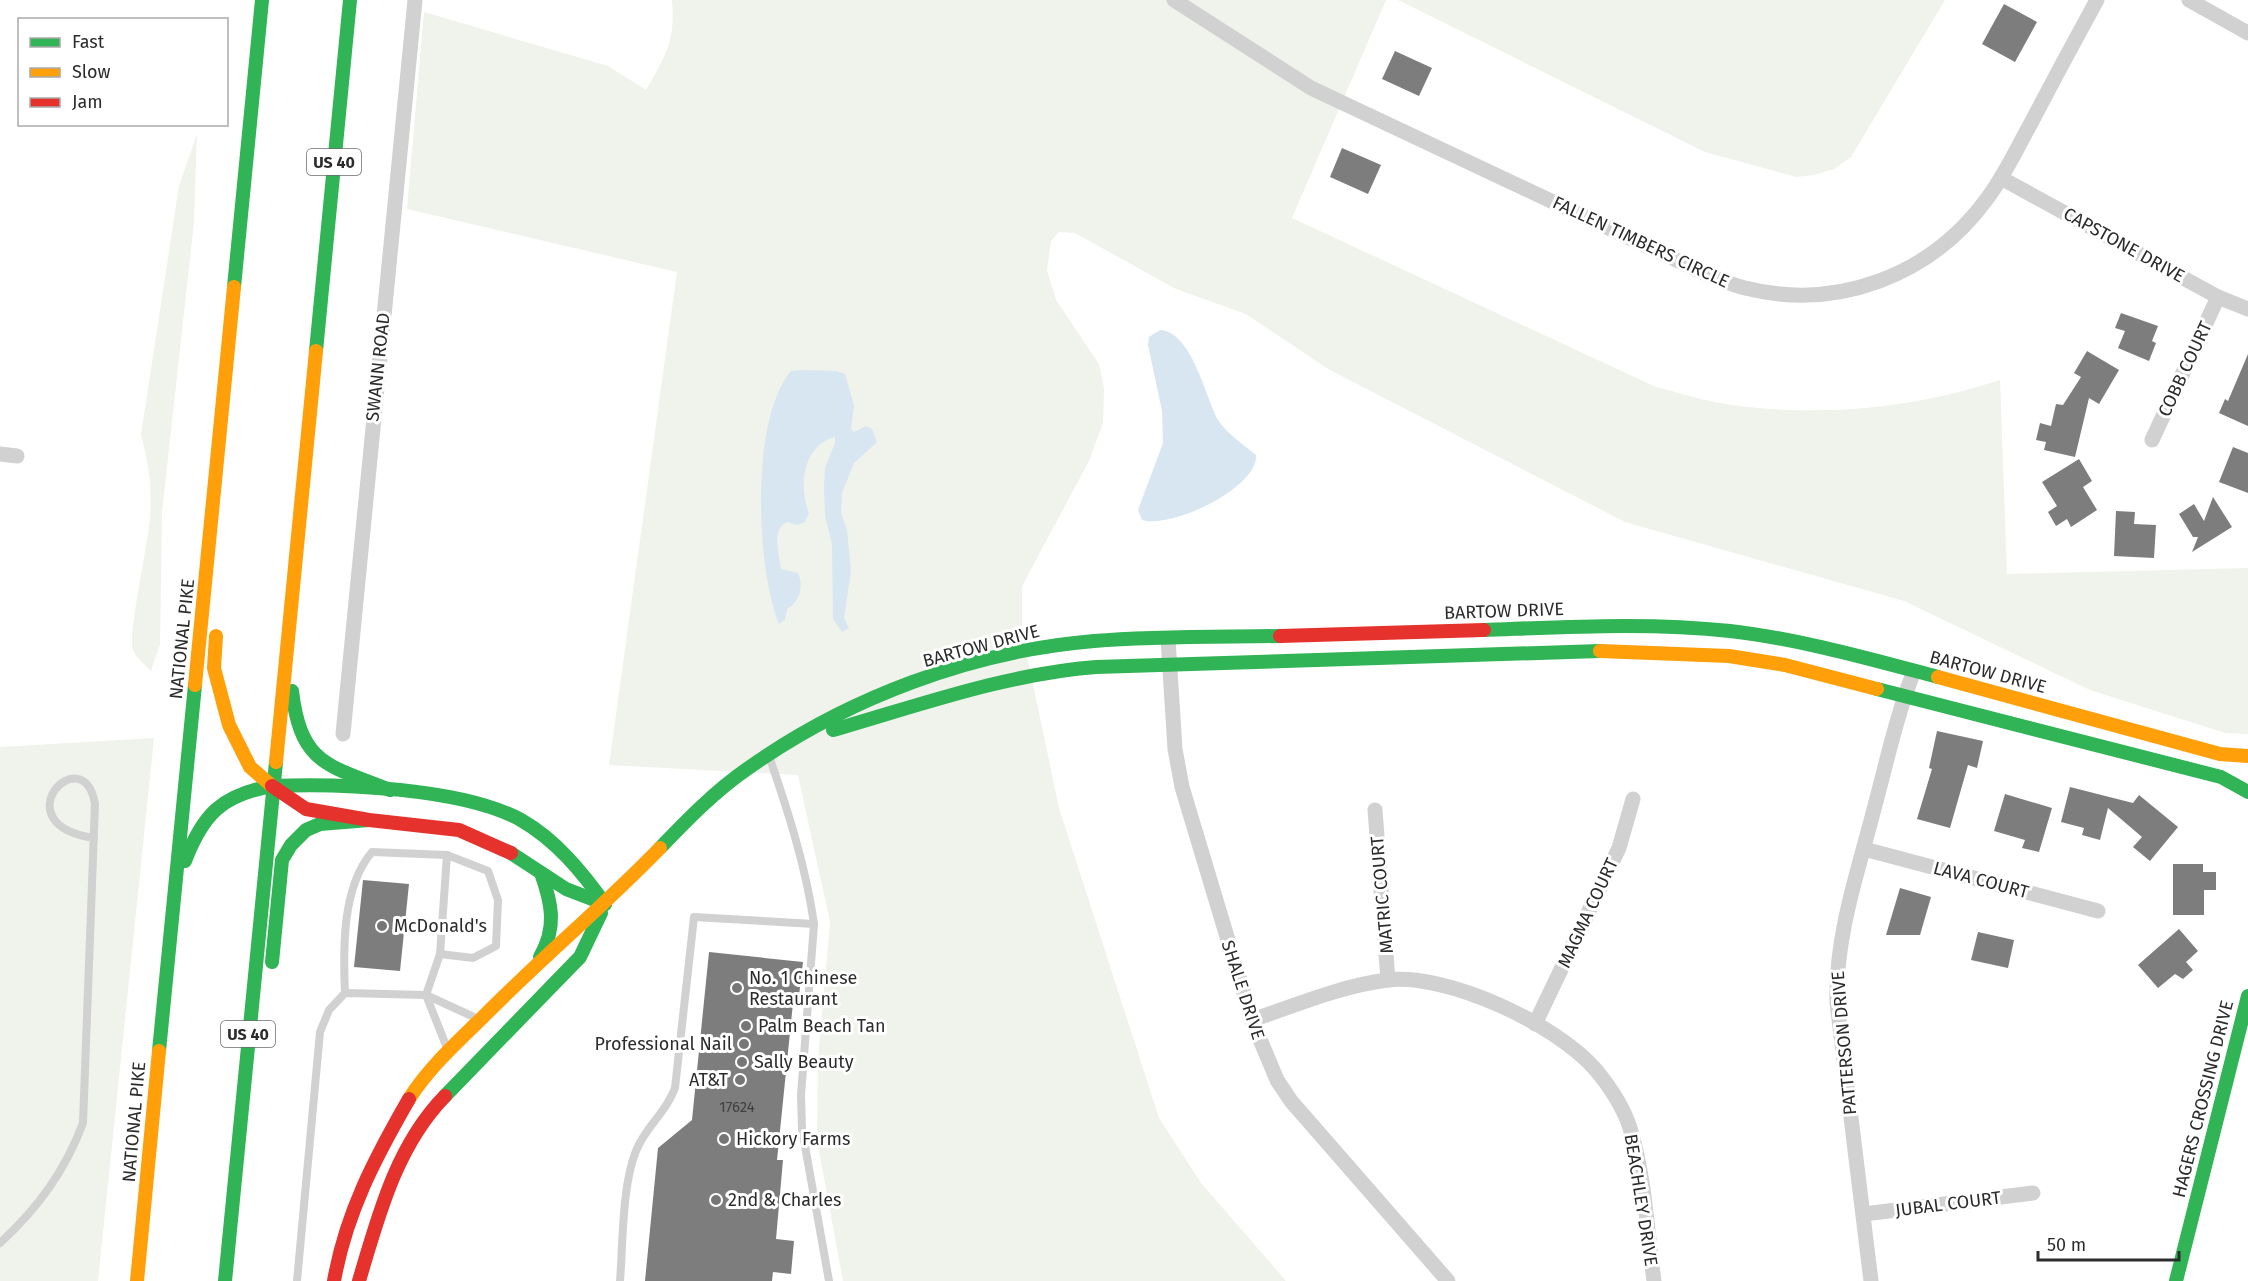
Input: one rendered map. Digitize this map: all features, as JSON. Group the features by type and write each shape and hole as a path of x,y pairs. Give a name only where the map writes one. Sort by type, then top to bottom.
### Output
{"street":[{"name":"NATIONAL PIKE","path":"137,1281 262,0"},
{"name":"US 40","path":"225,1281 350,0"},
{"name":"SWANN ROAD","path":"343,734 415,0"},
{"name":"FALLEN TIMBERS CIRCLE","path":"1174,0 1311,88 1706,274 1743,288 1783,295 1837,293 1867,287 1904,272 1934,254 1965,225 2001,178 2097,0"},
{"path":"2189,0 2248,33"},
{"name":"CAPSTONE DRIVE","path":"2001,178 2218,297 2248,309"},
{"name":"COBB COURT","path":"2152,440 2218,297"},
{"path":"224,402 234,423 227,504"},
{"path":"0,454 17,456"},
{"path":"218,621 214,668 229,725 250,767 272,786 306,809 369,820 459,830 515,855 566,889 605,904"},
{"name":"BARTOW DRIVE","path":"534,966 605,904 696,812 768,754 846,711 913,683 981,660 1041,646 1168,639 1617,626 1730,631 1791,640 2220,754 2248,756"},
{"path":"288,631 294,719 300,739 311,754 325,763 390,790"},
{"name":"SHALE DRIVE","path":"1168,639 1176,749 1182,787 1264,1055 1291,1101 1448,1281"},
{"name":"BARTOW DRIVE","path":"768,754 853,722 1047,671 1605,651 1674,652 1785,664 1904,697 2221,777 2241,786 2248,792"},
{"name":"PATTERSON DRIVE","path":"1871,1281 1837,1002 1836,969 1863,849 1904,697 1914,671"},
{"path":"173,897 193,839 204,819 223,801 248,789 309,784 390,790 464,801 506,813 532,828 563,852 586,877 605,904"},
{"name":"MAGMA COURT","path":"1535,1024 1618,848 1633,799"},
{"name":"MATRIC COURT","path":"1375,810 1388,980"},
{"path":"270,977 282,860 291,845 306,830 320,824 369,820"},
{"name":"LAVA COURT","path":"1863,849 2098,911"},
{"path":"334,1281 344,1234 361,1186 388,1134 423,1079 534,966 551,942 554,927 552,902 541,873"},
{"path":"359,1281 383,1198 410,1147 433,1112 482,1055 580,957 605,904"},
{"name":"BEACHLEY DRIVE","path":"1252,1020 1349,988 1388,980 1422,981 1450,986 1535,1024 1572,1048 1594,1068 1616,1095 1630,1127 1638,1162 1654,1281"},
{"name":"HAGERS CROSSING DRIVE","path":"2176,1281 2248,996"},
{"path":"238,1281 258,1094"},
{"name":"JUBAL COURT","path":"1864,1214 2033,1193"}],"lane":[{"path":"768,754 785,802 809,893 814,924 801,1095 802,1130 829,1281"},
{"path":"0,1243 22,1223 56,1181 73,1151 83,1123 94,838 93,793 87,784 79,780 58,782 50,790 47,804 50,816 59,828 73,835 94,838"},
{"path":"297,1281 320,1032 329,1010 345,993 346,917 362,864 372,852 447,855 488,870 498,900 496,946 473,958 441,954"},
{"path":"447,855 441,954 426,995 449,1053"},
{"path":"620,1281 630,1171 635,1153 640,1140 669,1105 675,1088 694,917 814,924"},
{"path":"345,993 426,995 481,1021"}],"shaded area":[{"path":"672,0 1386,0 1292,218 1656,387 1719,403 1790,410 1861,408 1931,398 2000,380 2007,574 2248,568 2248,734 2225,733 2090,690 1904,601 1625,522 1328,369 1246,314 1176,289 1075,233 1059,232 1051,241 1047,270 1056,300 1099,364 1104,389 1103,423 1089,461 1022,586 1022,632 1059,808 1159,1118 1201,1183 1286,1281 843,1281 817,1140 818,1059 830,922 798,775 609,765 677,272 407,209 424,12 608,66 646,90 668,48 673,14"},
{"path":"1398,0 1945,0 1851,157 1834,169 1796,177 1705,152"},
{"path":"197,134 194,222 162,512 160,644 151,671 134,653 132,642 151,506 149,476 141,435 179,186"},
{"path":"1160,330 1171,333 1189,353 1221,425 1256,455 1253,468 1228,492 1191,512 1155,521 1142,520 1138,510 1163,443 1162,411 1148,345 1149,337"},
{"path":"791,371 836,371 845,374 854,405 851,429 854,432 866,426 872,429 877,442 854,463 842,493 841,513 847,530 851,571 844,618 849,628 842,632 833,619 832,544 825,516 825,468 835,443 835,437 824,441 816,448 806,468 804,491 809,513 805,522 797,525 787,522 779,530 777,542 781,569 798,573 801,588 798,598 787,609 785,620 779,624 771,599 765,567 761,494 763,458 769,423 778,394"},
{"path":"154,738 98,1281 0,1281 0,747"}],"building":[{"path":"2004,4 2037,22 2015,62 1982,44"},
{"path":"1395,51 1432,68 1419,96 1382,79"},
{"path":"1342,148 1381,165 1368,194 1330,177"},
{"path":"2121,313 2158,326 2152,341 2156,343 2149,361 2118,348 2125,331 2115,328"},
{"path":"2087,351 2119,370 2099,404 2089,398 2075,457 2044,450 2046,442 2036,440 2040,423 2051,426 2056,404 2063,405 2081,377 2074,373"},
{"path":"2248,354 2248,426 2219,413 2225,399 2228,401"},
{"path":"2233,447 2248,453 2248,493 2219,482"},
{"path":"2079,459 2092,481 2083,487 2097,510 2071,527 2067,519 2056,526 2048,512 2057,506 2042,482"},
{"path":"2213,497 2232,527 2192,552 2198,537 2193,537 2179,514 2194,504 2204,521"},
{"path":"2116,511 2135,512 2134,524 2156,525 2154,558 2114,556"},
{"path":"1937,731 1983,741 1977,768 1968,765 1950,828 1917,819 1932,769 1929,768"},
{"path":"2070,787 2133,803 2139,795 2178,827 2150,861 2133,847 2142,837 2108,808 2100,840 2082,835 2084,828 2061,822"},
{"path":"2005,794 2052,808 2039,852 2022,848 2025,840 1994,831"},
{"path":"2173,864 2203,864 2203,872 2216,872 2216,890 2204,890 2204,915 2173,915"},
{"name":"McDonald's","path":"363,880 409,884 400,971 354,967"},
{"path":"1900,888 1931,897 1920,935 1886,935"},
{"path":"2179,929 2198,951 2186,962 2193,970 2183,979 2175,974 2158,988 2138,965"},
{"path":"1978,932 2014,940 2008,968 1971,960"},
{"path":"709,952 803,962 798,1004 793,1003 777,1160 783,1160 776,1239 794,1241 791,1274 773,1272 772,1281 645,1281 658,1148 692,1120"}],"traffic: fast":[{"path":"234,287 262,0"},
{"path":"316,351 350,0"},
{"path":"1484,630 1638,626 1730,631 1809,644 1938,677"},
{"path":"660,848 691,816 747,769 826,720 912,682 1002,655 1048,646 1141,638 1280,636"},
{"path":"833,730 996,683 1096,667 1600,651"},
{"path":"159,1051 195,685"},
{"path":"1877,689 2221,777 2248,792"},
{"path":"292,691 302,734 321,759 334,767 390,790"},
{"path":"225,1281 276,762"},
{"path":"272,786 365,787 400,790 434,794 496,809 521,820 546,837 578,869 605,904"},
{"path":"185,861 199,831 216,809 240,795 272,786"},
{"path":"272,962 282,860 291,845 306,830 320,824 369,820"},
{"path":"511,853 566,889 605,904"},
{"path":"540,957 551,925 550,905 541,873"},
{"path":"445,1096 580,957 601,913"},
{"path":"2176,1281 2248,996"}],"traffic: slow":[{"path":"195,685 234,287"},
{"path":"276,762 316,351"},
{"path":"216,636 214,668 229,725 250,767 272,786"},
{"path":"1600,651 1729,656 1785,665 1877,689"},
{"path":"1938,677 2220,754 2248,756"},
{"path":"409,1099 452,1047 660,848"},
{"path":"137,1281 159,1051"}],"traffic: jam":[{"path":"1280,636 1484,630"},
{"path":"272,786 306,809 369,820 459,830 511,853"},
{"path":"359,1281 382,1208 401,1160 428,1116 445,1096"},
{"path":"334,1281 346,1232 363,1187 409,1099"}],"place":[{"name":"McDonald's","path":"382,926"},
{"name":"No. 1 Chinese Restaurant","path":"737,988"},
{"name":"Palm Beach Tan","path":"746,1026"},
{"name":"Professional Nail","path":"744,1044"},
{"name":"Sally Beauty","path":"742,1062"},
{"name":"AT&T","path":"740,1080"},
{"name":"Hickory Farms","path":"724,1139"},
{"name":"2nd & Charles","path":"716,1200"}]}
